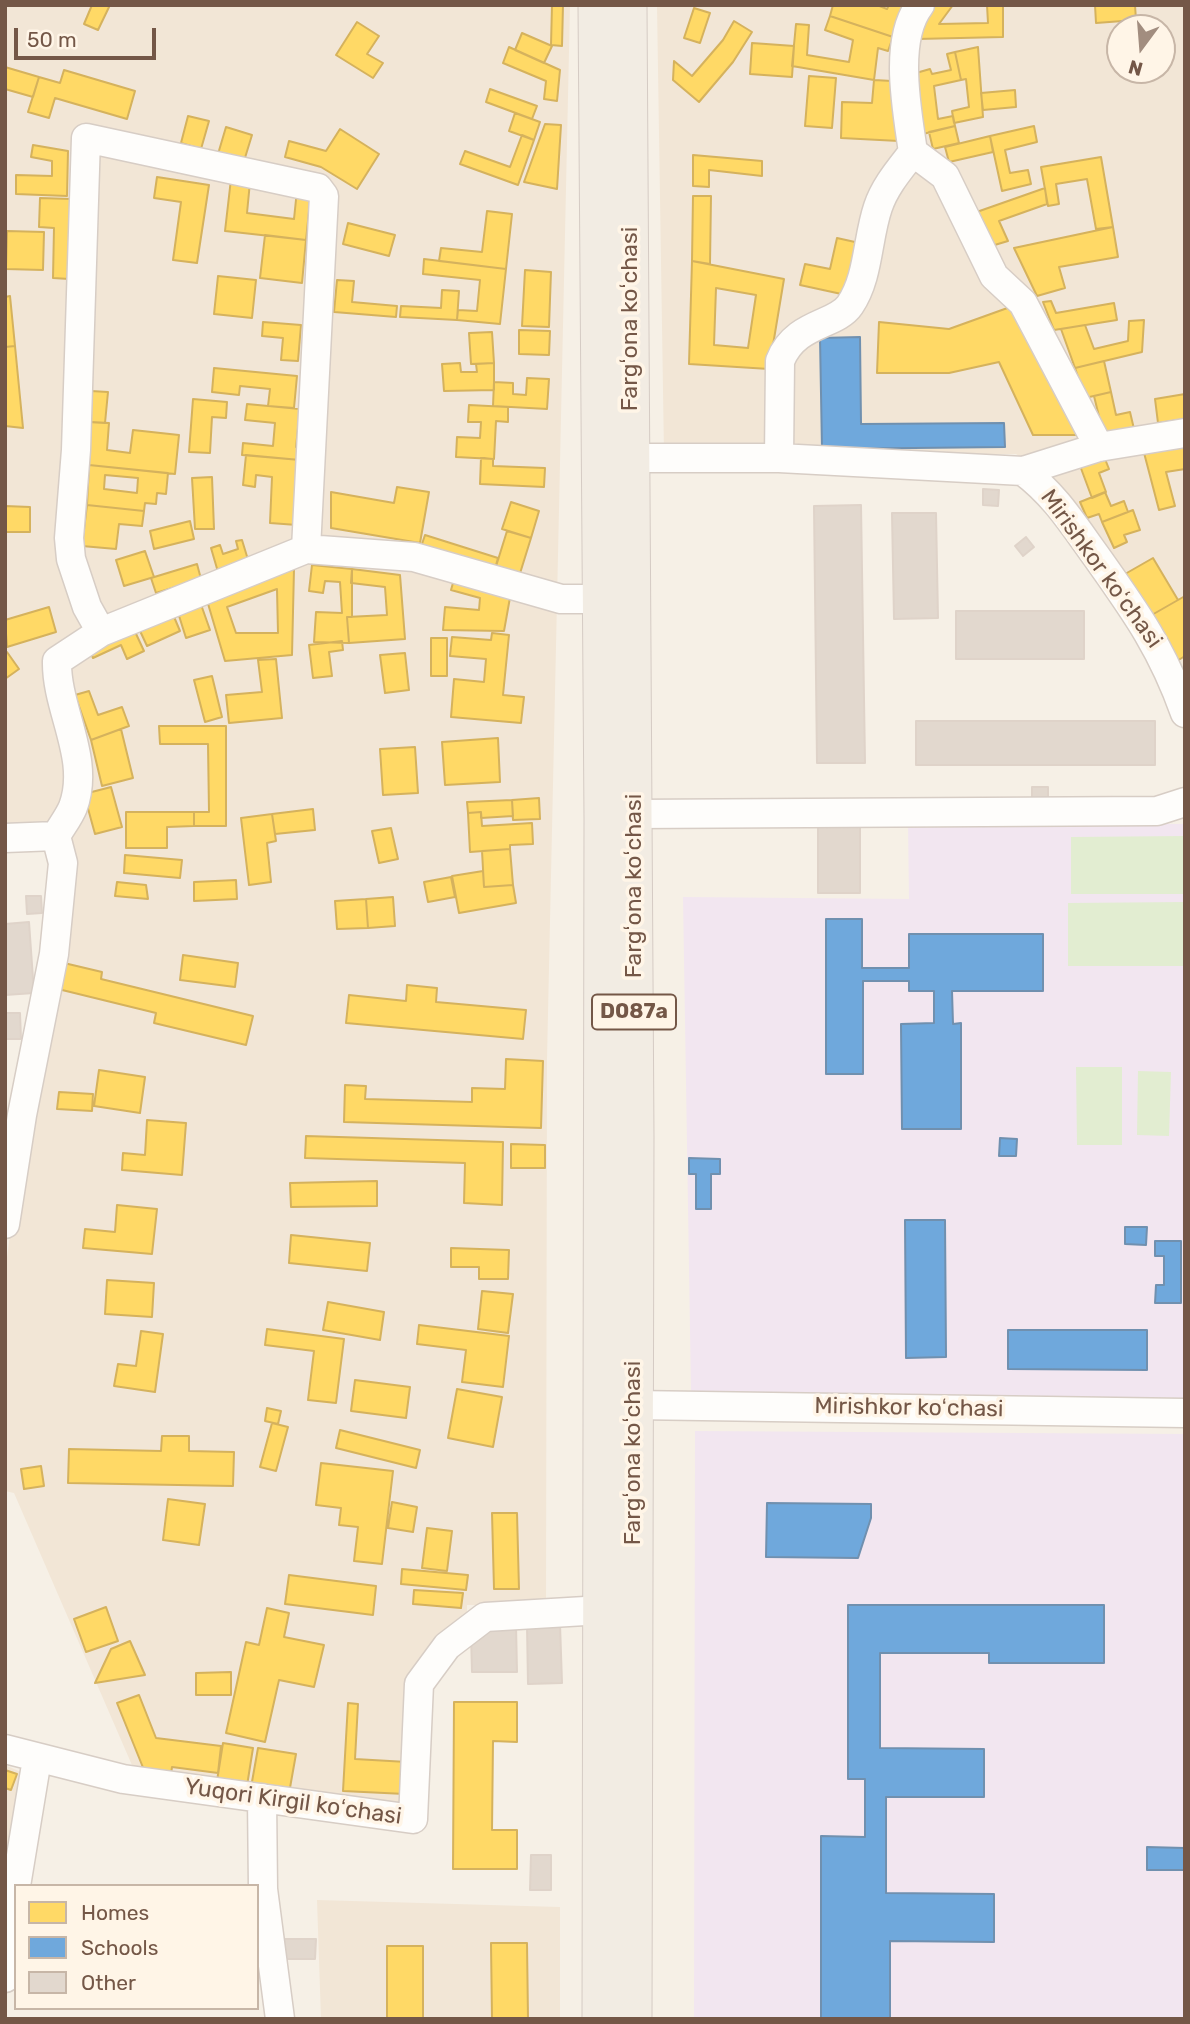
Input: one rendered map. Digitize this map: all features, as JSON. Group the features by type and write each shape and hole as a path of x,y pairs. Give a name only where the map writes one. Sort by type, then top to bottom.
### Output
{"main road":[{"name":"Fargʻona koʻchasi","path":"597,5 616,599 617,1287 602,1610 601,2019"},
{"name":"Fargʻona koʻchasi","path":"628,5 631,458 616,599 633,814 635,1136 617,1287 634,1405 633,2019"}],"street":[{"path":"920,5 906,31 905,96 913,152 945,176 994,276 1023,303 1099,447"},
{"path":"101,632 88,607 71,559 69,538 76,450 86,138 318,188 324,196 306,549"},
{"path":"779,458 780,361 786,346 816,324 847,309 859,290 877,209 884,190 913,152"},
{"path":"631,458 779,458 1023,471 1099,447 1185,433"},
{"name":"Mirishkor koʻchasi","path":"1023,471 1050,491 1178,671 1185,713"},
{"path":"5,1224 22,1115 54,954 63,863 56,836 73,808 79,774 56,683 57,661 101,632 306,549 414,557 524,591 561,599 616,599"},
{"path":"633,814 1157,811 1185,802"},
{"path":"5,838 56,836"},
{"name":"Mirishkor koʻchasi","path":"634,1405 1185,1413"},
{"name":"Yuqori Kirgil koʻchasi","path":"5,1749 123,1779 412,1819 419,1684 447,1646 485,1617 602,1610"},
{"path":"16,1884 35,1771 40,1758"},
{"path":"262,1798 263,1889 280,2019"},
{"path":"5,1978 14,1903"}],"shaded area":[{"path":"5,5 570,5 547,1059 546,1606 467,1605 467,1627 415,1682 408,1817 138,1779 14,1493 5,1491 5,1272 63,844 5,845"},
{"path":"657,5 1185,5 1185,684 1051,477 1016,454 664,454"},
{"path":"908,822 1185,824 1185,1398 691,1392 683,897 909,899"},
{"path":"695,1431 1185,1434 1185,2019 694,2019"},
{"path":"5,1765 21,1772 5,1957"},
{"path":"317,1900 560,1907 560,2019 321,2019"}],"green space":[{"path":"1185,836 1185,894 1071,894 1071,837"},
{"path":"1185,902 1185,966 1068,966 1068,903"},
{"path":"1076,1067 1122,1067 1122,1145 1077,1145"},
{"path":"1138,1071 1171,1072 1169,1136 1137,1135"}],"building: Homes":[{"path":"92,5 110,5 98,30 84,24"},
{"path":"552,5 563,5 562,46 551,45"},
{"path":"833,5 877,5 887,9 889,5 910,5 893,37 830,16"},
{"path":"931,5 953,5 939,24 988,23 987,5 1003,5 1003,37 917,39"},
{"path":"1095,5 1135,5 1136,14 1106,14 1106,22 1096,23"},
{"path":"694,8 710,13 700,43 684,38"},
{"path":"830,16 893,37 888,51 878,48 874,80 792,66 796,24 809,25 807,55 849,62 853,40 825,30"},
{"path":"734,21 752,32 733,62 699,102 673,80 674,61 692,76 723,40"},
{"path":"357,22 379,36 367,54 383,63 373,78 336,55"},
{"path":"522,33 552,46 544,63 515,50"},
{"path":"752,43 794,46 792,77 750,74"},
{"path":"509,47 560,70 557,101 544,99 546,81 503,63"},
{"path":"978,47 983,117 954,123 952,111 969,107 966,79 961,80 955,52"},
{"path":"955,52 961,80 934,86 938,119 953,116 955,126 923,134 916,73 930,69 932,74 951,70 947,54"},
{"path":"5,67 39,77 33,97 5,89"},
{"path":"64,70 135,91 127,119 55,98 49,118 28,112 39,77 60,83"},
{"path":"809,76 836,78 832,128 805,126"},
{"path":"874,80 892,81 899,141 841,138 842,102 872,103"},
{"path":"490,89 537,106 532,119 486,102"},
{"path":"1015,90 1016,107 983,110 981,93"},
{"path":"515,113 540,122 534,140 509,131"},
{"path":"188,116 209,121 201,149 181,143"},
{"path":"545,124 561,125 557,189 524,182"},
{"path":"955,126 959,143 933,149 929,132"},
{"path":"1034,126 1037,142 1005,150 1010,173 1028,170 1031,184 1002,191 990,136"},
{"path":"226,127 252,135 244,161 218,154"},
{"path":"340,129 379,154 357,189 321,167 285,157 289,141 326,151"},
{"path":"522,135 534,140 518,185 460,164 465,151 510,167"},
{"path":"990,136 993,152 949,162 945,147"},
{"path":"33,145 68,151 67,196 16,194 16,175 52,176 52,161 31,157"},
{"path":"693,155 762,161 762,176 709,170 709,187 693,186"},
{"path":"1101,157 1113,227 1096,229 1087,179 1056,184 1059,204 1048,206 1041,167"},
{"path":"157,177 209,185 197,263 173,260 181,202 154,198"},
{"path":"231,179 250,182 247,213 294,219 297,190 311,192 306,240 225,231"},
{"path":"1045,188 1047,204 999,221 1008,241 988,247 971,214"},
{"path":"693,196 711,196 710,264 692,261"},
{"path":"40,198 72,199 69,279 53,278 54,228 39,227"},
{"path":"487,211 512,214 506,269 439,261 441,248 482,252"},
{"path":"348,223 395,235 389,256 343,244"},
{"path":"1113,227 1118,257 1059,267 1065,288 1037,296 1014,248"},
{"path":"7,231 44,232 43,270 6,269"},
{"path":"265,235 306,240 302,283 260,278"},
{"path":"837,238 864,244 846,295 800,285 805,264 830,269"},
{"path":"424,259 506,269 500,324 457,320 458,310 477,311 480,280 423,274"},
{"path":"692,261 784,279 769,369 689,364","holes":["716,288 756,295 748,348 714,345"]},
{"path":"525,270 551,272 549,327 522,326"},
{"path":"218,276 256,280 252,318 214,314"},
{"path":"337,280 354,281 352,302 397,306 396,317 334,312"},
{"path":"442,290 459,291 457,320 400,317 401,306 441,308"},
{"path":"10,296 15,346 5,347 5,297"},
{"path":"1051,301 1056,313 1114,303 1117,320 1054,330 1043,302"},
{"path":"1013,306 1078,435 1033,435 999,362 949,373 877,373 879,322 949,329"},
{"path":"1144,320 1142,352 1075,368 1061,329 1085,325 1094,349 1128,341 1129,321"},
{"path":"263,322 301,325 298,361 281,360 283,338 262,336"},
{"path":"519,330 550,331 549,355 519,354"},
{"path":"492,332 494,363 471,364 469,333"},
{"path":"15,346 23,428 5,426 5,347"},
{"path":"1104,361 1111,392 1085,398 1075,368"},
{"path":"460,363 461,372 477,372 476,364 494,363 494,390 444,391 442,364"},
{"path":"214,368 297,376 294,408 268,406 270,389 240,386 239,395 212,392"},
{"path":"527,378 549,379 547,409 493,406 494,382 513,383 513,394 526,395"},
{"path":"91,391 108,392 105,423 88,422"},
{"path":"1111,392 1116,415 1130,412 1134,429 1104,437 1094,396"},
{"path":"1185,394 1185,419 1158,423 1155,399"},
{"path":"193,399 227,402 226,418 212,417 210,453 189,452"},
{"path":"247,404 300,409 296,447 301,448 300,460 242,455 243,443 273,446 275,423 245,420"},
{"path":"469,405 508,407 508,422 496,421 494,459 456,457 457,437 480,438 481,422 468,422"},
{"path":"91,422 109,423 107,450 130,453 133,430 179,435 175,474 89,465"},
{"path":"1185,441 1185,469 1166,472 1175,506 1159,510 1143,449"},
{"path":"1103,454 1109,469 1099,473 1106,492 1092,498 1079,463"},
{"path":"246,455 300,460 297,525 270,523 272,477 256,475 255,487 243,485"},
{"path":"481,458 493,459 493,466 545,468 544,487 480,484"},
{"path":"89,465 168,473 166,494 157,493 156,504 145,503 144,511 87,505","holes":["105,475 138,478 137,493 104,489"]},
{"path":"212,477 214,529 195,529 192,478"},
{"path":"397,487 429,492 420,543 331,528 331,492 394,503"},
{"path":"1105,492 1111,506 1124,501 1128,512 1102,522 1099,514 1087,518 1080,502"},
{"path":"511,502 539,511 531,538 502,529"},
{"path":"87,505 144,511 142,526 119,524 116,549 82,546"},
{"path":"5,506 30,507 30,532 5,532"},
{"path":"1133,510 1140,530 1124,535 1127,542 1114,548 1102,522"},
{"path":"190,521 194,539 154,549 150,531"},
{"path":"507,531 531,538 517,583 493,576"},
{"path":"425,535 498,558 493,576 419,553"},
{"path":"242,540 249,563 218,572 211,548 220,545 223,554 238,549 236,541"},
{"path":"145,551 154,577 124,586 116,560"},
{"path":"1153,558 1178,600 1150,616 1125,574"},
{"path":"197,564 201,579 156,593 151,578"},
{"path":"312,565 352,569 352,617 347,617 349,643 314,642 316,612 342,613 340,582 325,581 323,593 309,591"},
{"path":"294,569 292,655 225,661 206,597","holes":["277,589 278,633 236,633 227,607"]},
{"path":"352,569 400,575 405,639 349,643 347,617 387,615 385,587 351,583"},
{"path":"455,576 511,592 504,631 443,630 445,607 479,610 480,598 451,590"},
{"path":"198,596 210,630 186,638 175,603"},
{"path":"1185,596 1185,656 1177,661 1150,616"},
{"path":"169,605 180,631 147,646 135,620"},
{"path":"49,607 56,632 7,647 5,620"},
{"path":"131,623 144,651 127,659 121,645 93,658 87,644"},
{"path":"492,633 509,635 503,695 524,697 521,723 451,717 454,679 484,682 486,659 450,656 452,637 491,640"},
{"path":"431,638 447,638 447,676 431,676"},
{"path":"342,641 343,650 329,652 332,676 313,678 309,645"},
{"path":"7,652 19,669 5,679 5,653"},
{"path":"405,653 409,690 385,693 380,655"},
{"path":"276,659 282,718 229,723 226,695 262,692 258,660"},
{"path":"212,676 222,717 205,722 194,680"},
{"path":"89,691 98,715 122,707 129,726 91,740 75,695"},
{"path":"159,726 226,726 226,826 194,826 194,812 209,812 208,744 160,744"},
{"path":"121,729 133,778 102,786 91,740"},
{"path":"498,738 500,782 445,785 442,742"},
{"path":"415,747 418,793 383,795 380,749"},
{"path":"111,787 122,827 95,834 84,794"},
{"path":"539,798 540,819 513,820 512,800"},
{"path":"512,800 513,816 481,818 481,812 468,813 467,802"},
{"path":"313,809 315,830 275,834 272,814"},
{"path":"126,812 194,812 194,826 167,827 167,848 126,848"},
{"path":"481,812 482,826 532,823 533,844 470,852 468,813"},
{"path":"272,814 276,841 267,843 271,882 249,885 241,818"},
{"path":"391,828 398,859 379,863 372,831"},
{"path":"510,849 513,885 484,887 482,851"},
{"path":"125,855 182,860 180,878 124,873"},
{"path":"483,871 484,887 513,885 516,903 459,913 452,876"},
{"path":"451,877 455,897 428,902 424,882"},
{"path":"236,880 237,899 194,901 194,882"},
{"path":"117,882 146,885 148,899 115,896"},
{"path":"393,897 395,926 368,928 366,899"},
{"path":"366,899 368,928 337,929 335,901"},
{"path":"183,955 238,963 235,987 180,980"},
{"path":"64,963 102,972 101,979 253,1016 246,1045 154,1023 156,1013 58,989"},
{"path":"407,985 437,988 436,1002 526,1010 523,1039 346,1023 349,995 406,1001"},
{"path":"506,1059 543,1061 541,1128 344,1122 345,1085 366,1086 365,1099 472,1102 472,1088 505,1089"},
{"path":"99,1070 145,1077 140,1113 94,1106"},
{"path":"59,1092 93,1094 92,1111 57,1109"},
{"path":"147,1120 186,1123 182,1175 122,1170 123,1153 145,1155"},
{"path":"306,1136 503,1142 502,1205 464,1203 465,1163 305,1158"},
{"path":"511,1144 545,1145 545,1168 511,1168"},
{"path":"377,1181 377,1206 291,1207 290,1183"},
{"path":"117,1205 157,1209 152,1254 83,1248 85,1229 115,1232"},
{"path":"291,1235 370,1243 367,1271 289,1263"},
{"path":"451,1248 509,1250 508,1279 479,1279 479,1267 451,1267"},
{"path":"107,1280 154,1283 152,1317 105,1314"},
{"path":"482,1291 513,1294 508,1333 478,1329"},
{"path":"328,1302 384,1312 380,1340 323,1330"},
{"path":"419,1325 509,1336 503,1387 462,1382 466,1350 417,1344"},
{"path":"267,1329 344,1339 336,1403 308,1400 314,1351 265,1345"},
{"path":"141,1331 163,1334 155,1392 114,1386 118,1364 136,1366"},
{"path":"355,1380 410,1387 406,1418 351,1411"},
{"path":"457,1389 502,1397 493,1447 448,1438"},
{"path":"267,1408 281,1411 278,1424 265,1421"},
{"path":"272,1423 288,1427 276,1471 260,1467"},
{"path":"340,1430 420,1450 416,1468 336,1448"},
{"path":"162,1436 189,1436 189,1451 234,1452 233,1486 68,1483 69,1449 161,1451"},
{"path":"321,1463 393,1471 382,1564 354,1561 358,1527 339,1525 341,1508 316,1505"},
{"path":"41,1466 44,1486 24,1489 21,1469"},
{"path":"168,1499 205,1504 199,1545 163,1540"},
{"path":"392,1502 417,1507 413,1532 388,1528"},
{"path":"492,1513 517,1513 519,1589 494,1589"},
{"path":"427,1528 452,1531 447,1571 422,1568"},
{"path":"402,1569 468,1575 466,1590 401,1584"},
{"path":"289,1575 376,1586 373,1615 285,1604"},
{"path":"414,1590 463,1593 461,1608 413,1604"},
{"path":"106,1607 118,1641 86,1652 74,1619"},
{"path":"267,1608 289,1613 284,1637 324,1645 314,1687 279,1680 265,1742 226,1733 246,1642 259,1645"},
{"path":"130,1641 145,1675 95,1683 111,1649"},
{"path":"231,1672 231,1695 196,1695 196,1673"},
{"path":"139,1695 156,1738 221,1746 218,1773 172,1767 171,1774 144,1770 117,1703"},
{"path":"454,1702 517,1702 517,1742 493,1741 492,1830 517,1830 517,1869 453,1869"},
{"path":"348,1703 358,1704 355,1759 407,1762 405,1794 343,1791"},
{"path":"223,1743 253,1748 246,1792 216,1787"},
{"path":"258,1748 296,1754 288,1799 250,1793"},
{"path":"5,1770 17,1774 11,1790 5,1788"},
{"path":"491,1943 527,1943 528,2019 492,2019"},
{"path":"387,1946 423,1946 423,2019 387,2019"}],"building: Schools":[{"path":"860,337 861,424 1004,423 1005,447 822,449 820,338"},
{"path":"826,919 862,919 862,968 909,968 909,934 1043,934 1043,991 952,991 953,1024 961,1023 961,1129 902,1129 901,1024 934,1023 934,991 909,991 909,981 863,981 863,1074 826,1074"},
{"path":"1000,1138 1017,1139 1016,1156 999,1156"},
{"path":"689,1158 720,1159 720,1174 711,1174 711,1209 696,1209 696,1174 689,1174"},
{"path":"905,1220 945,1220 946,1357 906,1358"},
{"path":"1125,1227 1147,1227 1146,1245 1125,1244"},
{"path":"1155,1241 1181,1241 1181,1303 1155,1303 1156,1285 1164,1285 1164,1256 1155,1256"},
{"path":"1008,1330 1147,1330 1147,1370 1008,1369"},
{"path":"767,1503 871,1504 871,1518 858,1558 766,1557"},
{"path":"848,1605 1104,1605 1104,1663 989,1663 989,1653 880,1653 880,1748 984,1749 984,1797 886,1797 886,1893 994,1894 994,1942 890,1941 890,2019 821,2019 821,1836 865,1837 865,1779 848,1779"},
{"path":"1147,1847 1185,1848 1185,1870 1147,1870"}],"building: Other":[{"path":"983,489 999,490 998,506 983,505"},
{"path":"861,505 865,763 817,763 814,506"},
{"path":"892,513 936,513 938,618 894,619"},
{"path":"1026,537 1034,547 1023,556 1015,546"},
{"path":"956,611 1084,611 1084,659 956,659"},
{"path":"916,721 1155,721 1155,765 916,765"},
{"path":"1032,787 1048,787 1048,803 1032,803"},
{"path":"818,825 860,825 860,893 818,893"},
{"path":"26,896 41,896 42,913 27,914"},
{"path":"29,922 34,993 5,995 5,924"},
{"path":"5,1013 20,1013 21,1039 5,1039"},
{"path":"560,1624 562,1683 528,1684 527,1625"},
{"path":"486,1625 516,1625 517,1672 472,1672 471,1634 486,1634"},
{"path":"531,1855 551,1855 551,1890 530,1890"},
{"path":"280,1939 316,1939 315,1959 280,1959"}]}
